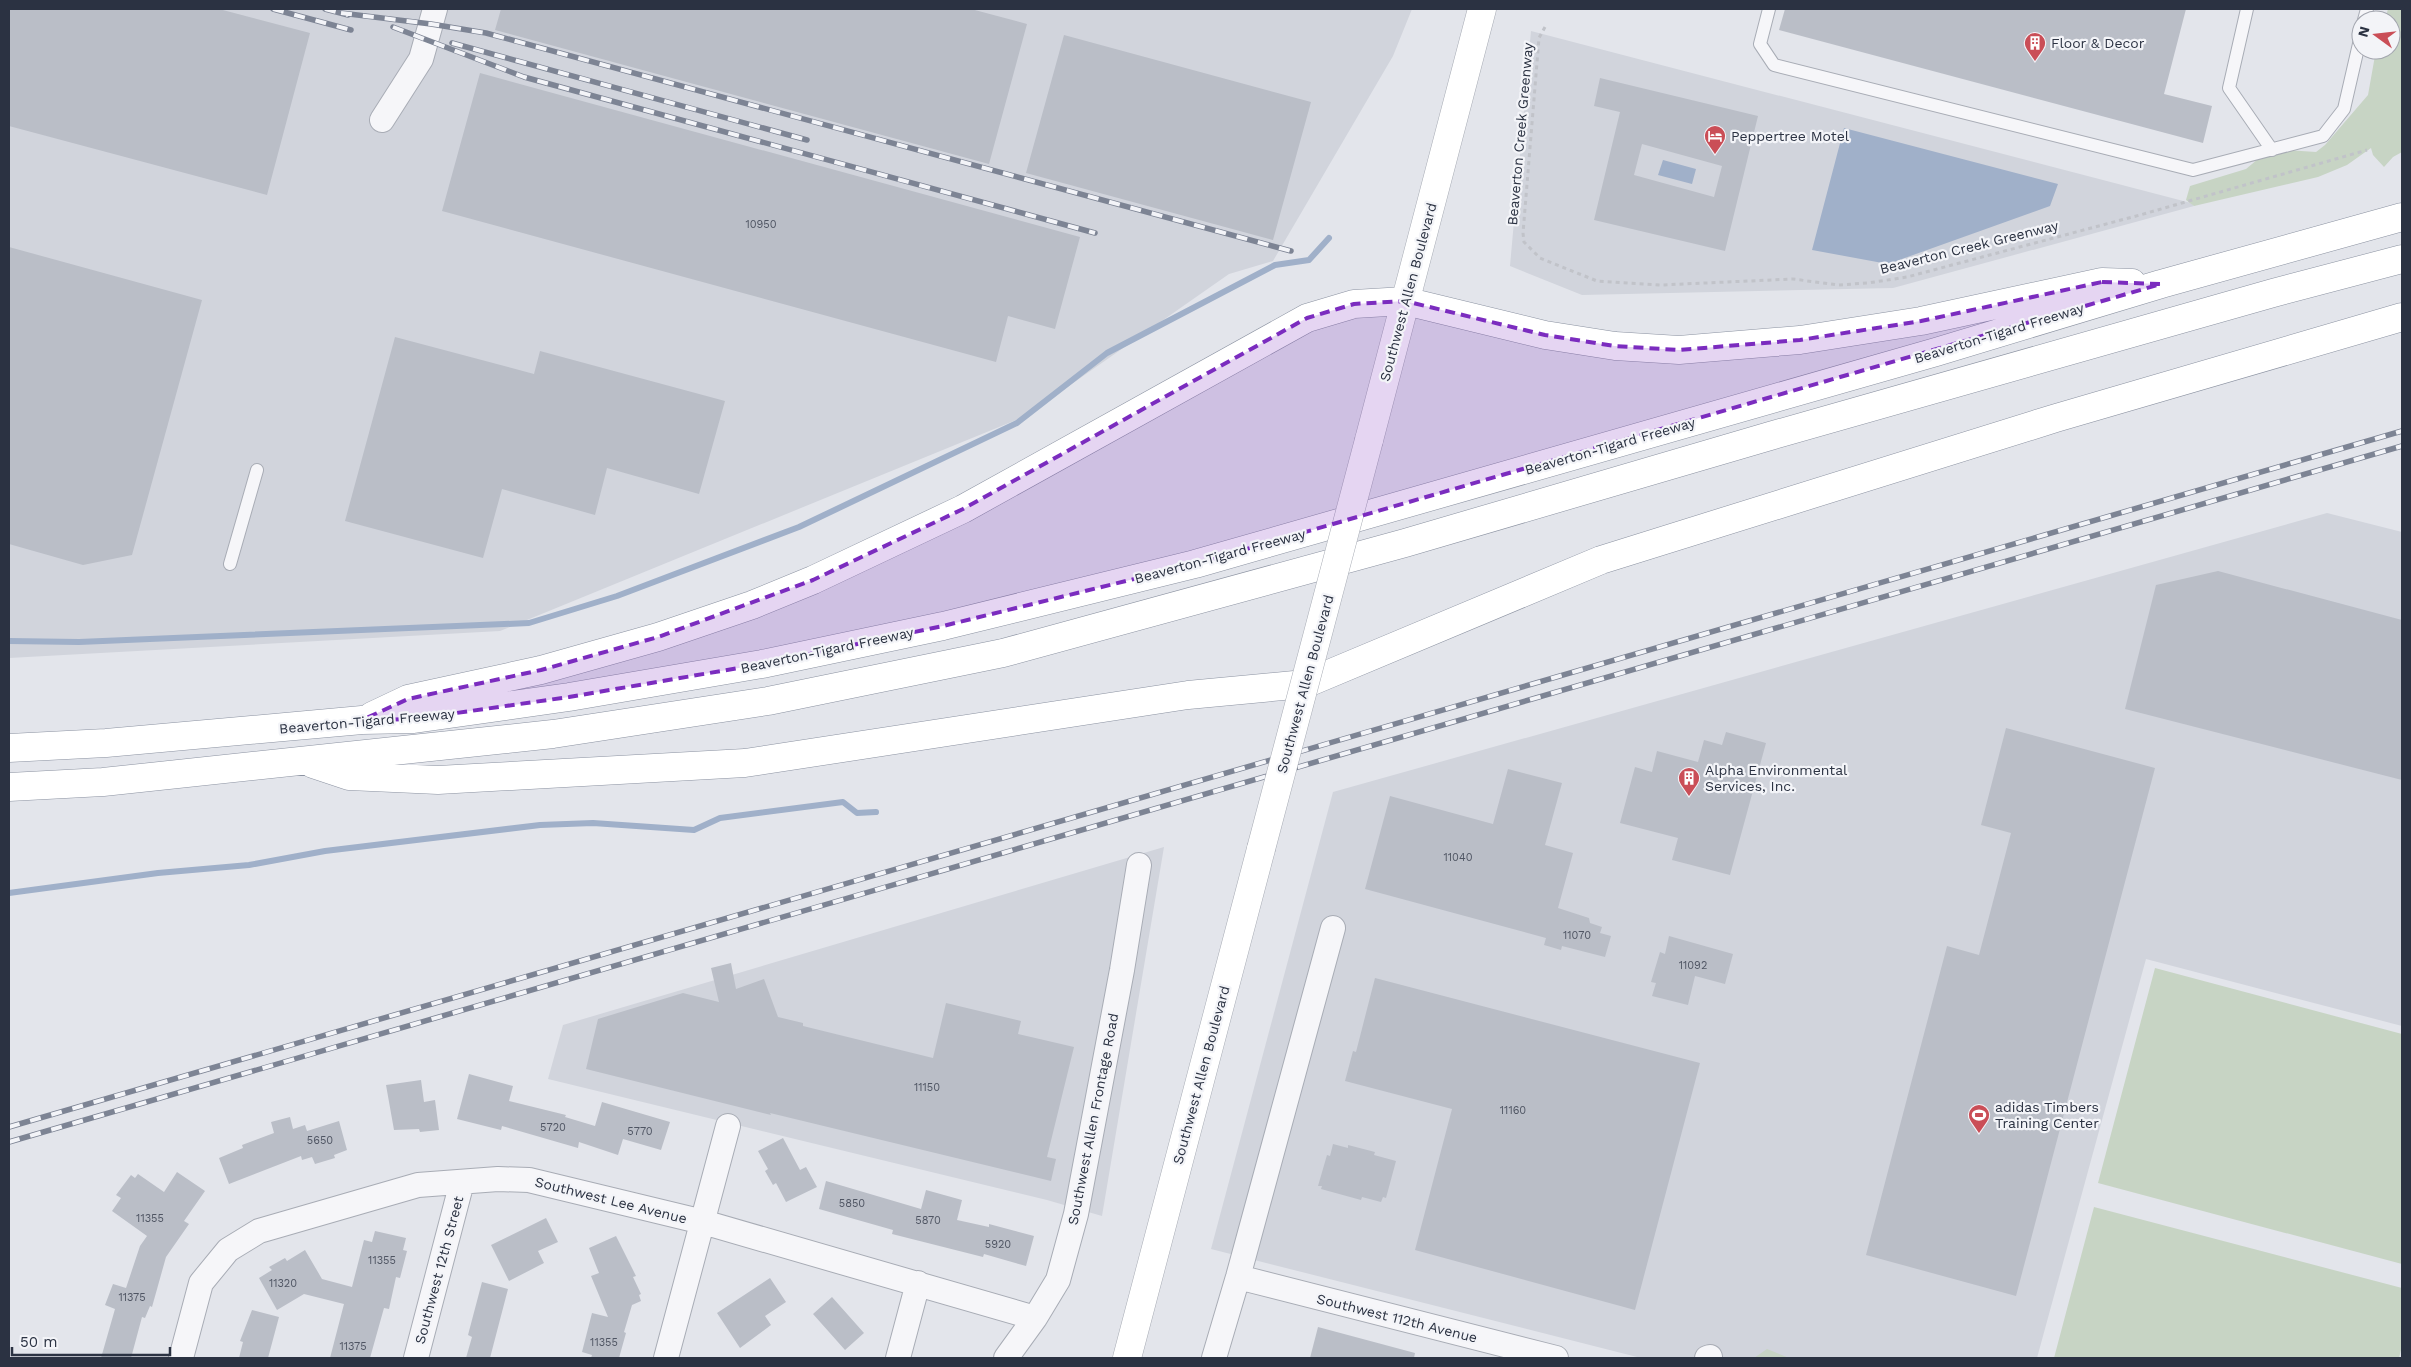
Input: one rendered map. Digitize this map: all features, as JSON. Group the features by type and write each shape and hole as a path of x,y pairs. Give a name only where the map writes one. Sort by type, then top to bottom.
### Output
{"main road":[{"name":"Southwest Allen Boulevard","path":"1127,1358 1482,9"},
{"name":"Beaverton-Tigard Freeway","path":"9,748 106,743 362,720 414,719 569,697 743,668 943,626 1064,598 1195,564 1520,472 1936,352 2162,284 2402,216"},
{"path":"9,786 103,782 553,734 731,707 1003,652 1405,543 2273,293 2402,259"},
{"path":"362,720 408,699 541,670 658,637 752,605 813,580 964,510 1307,318 1354,304 1405,302 1545,335 1616,346 1679,350 1800,340 1921,320 2102,282 2162,284"},
{"path":"305,761 350,776 438,780 745,763 1188,695 1305,684 1601,560 2056,418 2402,317"}],"street":[{"path":"382,120 421,59 435,9"},
{"name":"Southwest Allen Frontage Road","path":"1006,1358 1035,1318 1058,1280 1076,1214 1120,980 1139,865"},
{"path":"1214,1358 1238,1277 1332,928"},
{"path":"666,1358 728,1126"},
{"name":"Southwest Lee Avenue","path":"181,1358 202,1283 228,1250 259,1231 418,1185 498,1179 530,1180 703,1222 1035,1318"},
{"name":"Southwest 12th Street","path":"416,1358 462,1182"},
{"name":"Southwest 112th Avenue","path":"1238,1277 1556,1358"},
{"path":"898,1358 918,1283"}],"lane":[{"path":"1769,9 1760,44 1774,65 2193,170 2324,136 2344,109 2355,60"},
{"path":"2247,9 2229,88 2272,150"},
{"path":"230,564 257,470"}],"path":[{"name":"Beaverton Creek Greenway","path":"1545,27 1539,38 1523,233 1524,242 1540,258 1597,281 1661,285 1793,279 1838,286 1893,280 2140,215 2367,150"}],"highlighted area":[{"path":"2102,282 2161,284 1195,564 943,626 762,664 569,697 414,719 362,720 408,699 541,670 658,637 813,580 963,509 1307,318 1354,304 1405,301 1545,335 1615,346 1679,350 1800,340 1921,321"}],"shaded area":[{"path":"9,9 1412,9 1393,56 1273,261 1229,274 1026,416 500,631 9,658"},
{"path":"1531,31 2191,203 2194,206 1893,288 1582,295 1510,266"},
{"path":"2327,513 2402,532 2402,1026 2146,959 2037,1358 1641,1358 1211,1249 1333,792"},
{"path":"1164,847 1102,1216 1047,1200 548,1079 563,1025"}],"green space":[{"path":"2402,9 2402,152 2393,157 2384,167 2373,155 2371,148 2347,165 2318,177 2194,206 2186,200 2190,186 2246,169 2270,149 2316,152 2325,145 2368,95 2374,60 2401,60 2401,10 2388,10"},
{"path":"2155,968 2402,1034 2402,1264 2098,1183"},
{"path":"2094,1207 2402,1288 2402,1346 2399,1358 2054,1358"},
{"path":"1767,1349 1789,1358 1754,1358"}],"water":[{"path":"1844,128 2058,184 2050,206 1888,264 1812,250"},
{"path":"1663,160 1696,169 1692,184 1658,175"}],"building":[{"path":"9,9 219,9 310,33 267,195 9,126"},
{"path":"501,9 971,9 1027,24 989,164 495,30"},
{"name":"Floor & Decor","path":"1785,9 2186,9 2164,94 2212,106 2203,143 1779,30"},
{"path":"1064,35 1311,102 1273,240 1026,173"},
{"path":"480,73 1080,237 1055,329 1008,316 996,362 442,211"},
{"name":"Peppertree Motel","path":"1600,78 1758,116 1725,251 1594,220 1620,112 1594,106","holes":["1642,144 1722,166 1714,197 1634,175"]},
{"path":"9,247 202,300 132,555 83,565 9,544"},
{"path":"395,337 534,374 540,351 725,401 699,494 607,468 595,515 502,489 483,558 345,521"},
{"path":"2218,571 2402,620 2402,780 2125,709 2156,585"},
{"path":"2006,728 2155,768 2016,1296 1866,1255 1947,946 1979,955 2011,833 1981,825"},
{"name":"Alpha Environmental Services, Inc.","path":"1726,732 1766,743 1730,875 1672,860 1678,838 1620,823 1635,767 1652,772 1657,751 1698,762 1704,740 1722,745"},
{"path":"1508,769 1562,783 1545,845 1573,853 1558,908 1589,918 1590,923 1602,927 1600,933 1611,936 1605,957 1562,946 1561,950 1544,945 1546,938 1365,889 1390,796 1493,824"},
{"path":"1669,936 1733,954 1725,984 1695,976 1688,1005 1652,996 1656,983 1651,982 1660,952 1665,954"},
{"path":"731,963 736,989 764,979 778,1017 803,1023 803,1026 933,1058 946,1003 1021,1021 1018,1034 1074,1047 1047,1157 1056,1159 1051,1181 586,1069 598,1019 683,993 719,1002 711,968"},
{"path":"1375,978 1700,1063 1635,1310 1415,1250 1452,1109 1345,1081 1353,1051 1356,1052"},
{"path":"469,1074 513,1086 509,1101 566,1115 565,1117 595,1126 602,1102 670,1122 661,1150 623,1139 618,1155 579,1142 578,1148 502,1126 501,1130 457,1119"},
{"path":"421,1080 424,1102 435,1100 439,1130 420,1132 419,1129 394,1130 386,1085"},
{"path":"290,1117 293,1129 305,1125 307,1131 339,1121 347,1150 334,1155 335,1158 315,1164 312,1157 302,1160 301,1156 229,1184 219,1158 243,1148 242,1145 274,1133 271,1122"},
{"path":"783,1138 800,1170 806,1167 817,1187 786,1202 776,1183 773,1185 765,1171 768,1169 758,1151"},
{"path":"1333,1144 1348,1148 1348,1145 1375,1152 1374,1155 1396,1161 1386,1198 1383,1197 1381,1202 1362,1197 1361,1200 1321,1189 1322,1186 1318,1186 1327,1155 1330,1156"},
{"path":"177,1172 205,1191 184,1221 189,1224 166,1257 152,1307 150,1306 145,1318 142,1317 131,1358 101,1358 115,1309 105,1305 113,1284 126,1288 140,1246 147,1236 112,1211 121,1198 116,1195 131,1175 135,1178 138,1174 164,1192"},
{"path":"826,1181 921,1209 926,1190 962,1200 957,1220 989,1227 989,1224 1034,1236 1026,1266 984,1254 983,1257 892,1234 893,1230 819,1209"},
{"path":"546,1218 558,1242 538,1251 544,1263 509,1281 491,1245"},
{"path":"375,1231 406,1238 403,1250 407,1251 400,1278 396,1277 389,1309 384,1308 370,1358 330,1358 344,1304 304,1294 277,1310 259,1278 272,1270 269,1267 285,1258 287,1261 305,1250 322,1279 352,1287 364,1240 372,1242"},
{"path":"616,1236 636,1276 633,1277 641,1294 639,1295 641,1301 632,1305 619,1358 591,1358 592,1355 582,1352 592,1313 608,1317 591,1276 599,1273 589,1248"},
{"path":"770,1278 786,1302 765,1316 771,1325 740,1348 717,1313"},
{"path":"482,1282 508,1289 490,1358 466,1358 472,1337 468,1335"},
{"path":"832,1297 864,1333 845,1350 813,1314"},
{"path":"252,1310 279,1317 268,1358 239,1358 243,1342 240,1341"},
{"path":"1318,1327 1415,1353 1414,1358 1310,1358"}],"waterway":[{"path":"9,641 79,642 529,623 617,596 799,527 1017,423 1107,353 1275,265 1309,260 1329,238"},
{"path":"9,893 158,873 249,865 325,851 540,825 593,823 694,830 720,818 843,802 857,813 876,812"}],"railway":[{"path":"273,9 351,30"},
{"path":"325,9 348,15"},
{"path":"341,13 486,33 1291,251"},
{"path":"393,27 524,77 1095,233"},
{"path":"452,43 807,140"},
{"path":"9,1127 2402,431"},
{"path":"9,1142 2402,446"}],"place":[{"name":"Floor & Decor","path":"2035,62"},
{"name":"Peppertree Motel","path":"1715,155"},
{"name":"Alpha Environmental Services, Inc.","path":"1689,797"},
{"name":"adidas Timbers Training Center","path":"1979,1134"}]}
